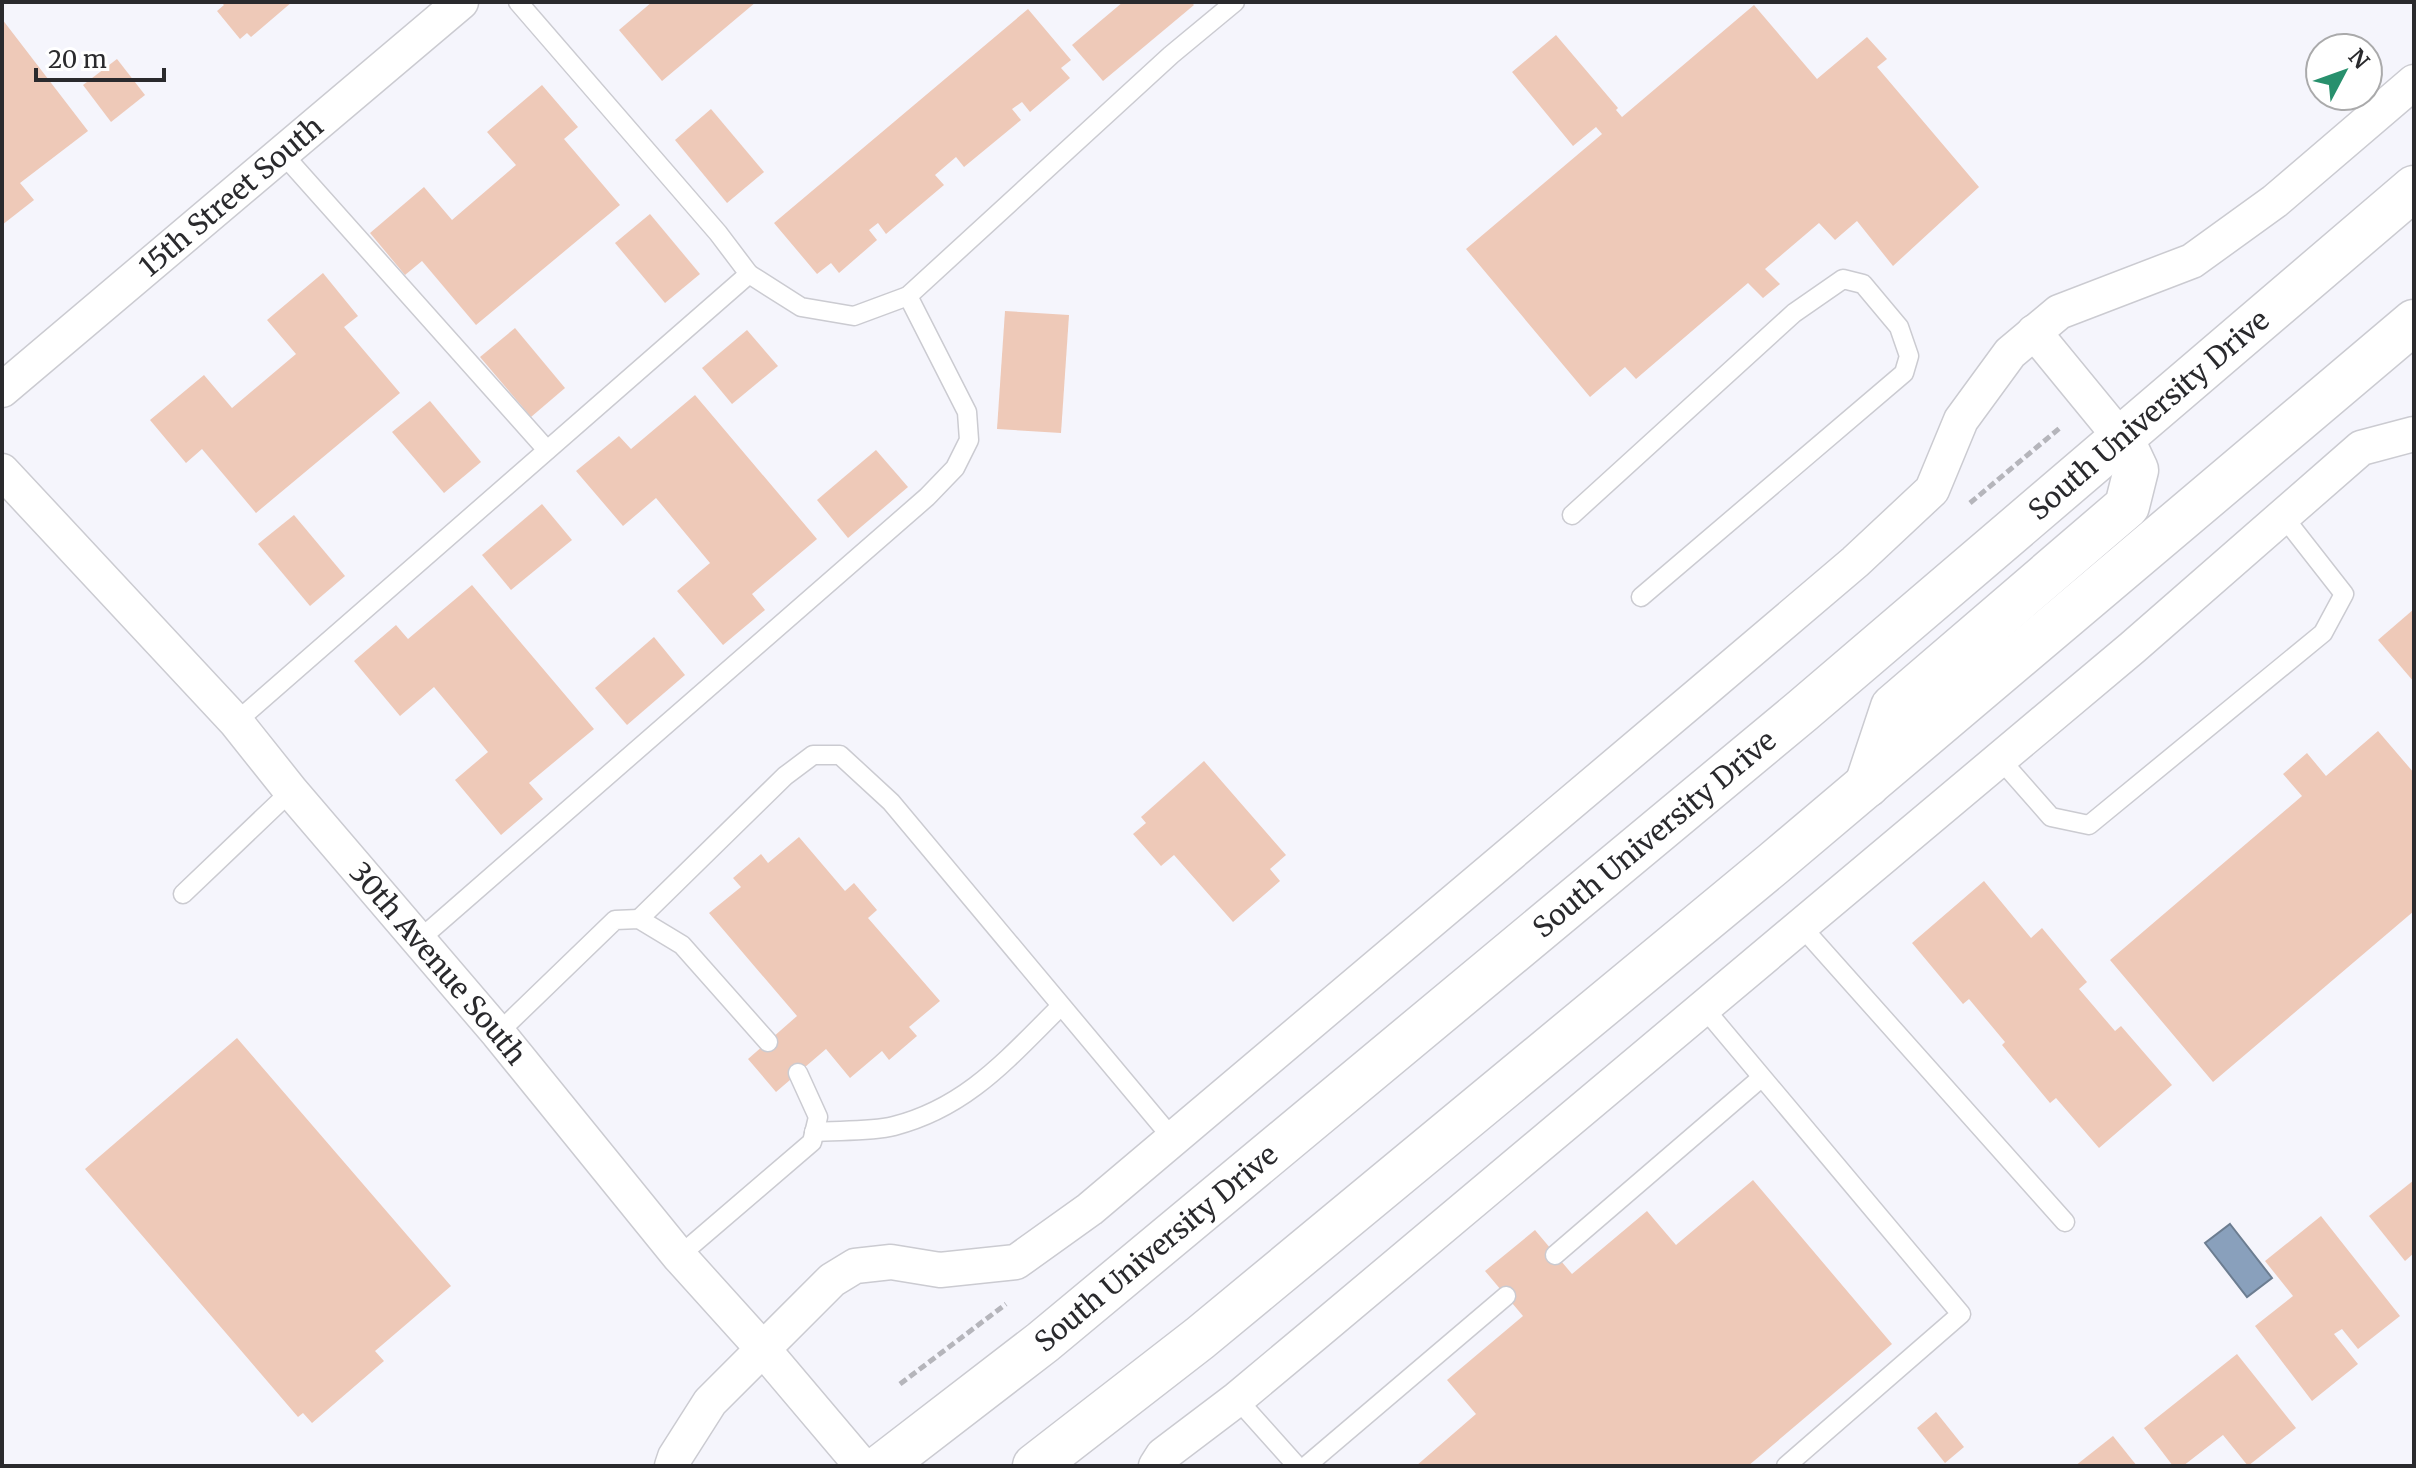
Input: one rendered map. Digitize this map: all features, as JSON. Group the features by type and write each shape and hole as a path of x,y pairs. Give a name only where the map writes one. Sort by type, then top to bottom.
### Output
{"main road":[{"name":"South University Drive","path":"882,1466 1043,1342 1802,711 2414,188"},
{"path":"1035,1466 1200,1338 1867,785 2414,322"},
{"path":"1867,785 1893,707 2127,506 2136,470 2121,438"}],"street":[{"name":"15th Street South","path":"2,390 461,2"},
{"path":"672,1466 710,1402 832,1280 855,1266 891,1262 940,1270 1016,1262 1090,1209 1855,562 1932,490 1961,420 2010,353 2034,332 2059,312 2192,261 2275,201 2414,82"},
{"path":"2034,332 2121,438"},
{"path":"1156,1466 1163,1455 1237,1399 2132,648 2361,448 2414,434"},
{"name":"30th Avenue South","path":"2,471 236,722 498,1033 679,1256 862,1466"}],"lane":[{"path":"518,2 718,233 749,274 801,307 854,316 908,296 1171,55 1235,2"},
{"path":"282,153 547,450"},
{"path":"236,722 749,274"},
{"path":"1572,515 1794,313 1843,279 1863,284 1899,327 1909,356 1904,373 1641,597"},
{"path":"420,939 903,518 955,468 969,440 967,412 908,296"},
{"path":"2000,759 2051,817 2089,825 2323,633 2344,594 2283,516"},
{"path":"639,919 785,776 813,755 840,755 891,802 1173,1139"},
{"path":"183,894 291,791"},
{"path":"498,1033 615,920 639,919 682,945 768,1042"},
{"path":"1801,926 2065,1222"},
{"path":"814,1132 891,1127 931,1114 985,1081 1061,1006"},
{"path":"1704,1008 1961,1314 1786,1466"},
{"path":"679,1256 812,1142 818,1117 798,1073"},
{"path":"1555,1255 1761,1078"},
{"path":"1306,1466 1506,1296"},
{"path":"1237,1399 1297,1466"}],"water":[{"path":"2230,1224 2272,1278 2247,1297 2205,1243"}],"building":[{"path":"221,2 292,2 251,37 247,33 240,39 217,11 224,5"},
{"path":"652,2 756,2 662,81 619,30"},
{"path":"1123,2 1191,2 1194,5 1103,81 1072,45"},
{"path":"1754,5 1817,79 1867,37 1887,59 1877,67 1979,187 1893,266 1857,221 1835,240 1819,223 1765,269 1780,284 1763,298 1748,283 1636,379 1625,367 1590,397 1466,249 1602,134 1596,127 1573,146 1512,72 1556,35 1618,108 1616,110 1622,117"},
{"path":"1028,9 1071,60 1061,68 1070,78 1030,112 1022,102 1012,109 1021,120 964,167 956,157 935,175 944,185 886,234 878,223 869,230 877,240 839,273 831,263 817,274 774,223"},
{"path":"2,19 88,131 20,183 34,200 2,225"},
{"path":"117,59 145,95 111,122 83,85"},
{"path":"542,85 578,127 564,139 620,205 476,325 422,261 405,275 370,233 424,187 452,220 516,165 487,132"},
{"path":"711,109 764,172 727,203 675,140"},
{"path":"650,214 700,274 665,303 615,243"},
{"path":"323,273 358,316 344,327 400,393 256,513 202,449 186,463 150,420 204,375 232,408 296,354 267,320"},
{"path":"1005,311 1069,315 1061,433 997,429"},
{"path":"515,328 565,388 531,417 480,357"},
{"path":"747,330 778,366 732,404 702,368"},
{"path":"695,395 817,539 752,594 765,610 723,645 677,591 710,563 656,498 623,526 576,471 619,436 631,449"},
{"path":"430,401 481,462 444,493 392,432"},
{"path":"876,450 908,487 848,538 817,500"},
{"path":"542,504 572,540 511,590 482,555"},
{"path":"294,515 345,576 310,606 258,544"},
{"path":"472,585 594,729 529,783 543,799 501,835 455,780 488,752 434,687 400,716 354,661 396,625 408,639"},
{"path":"2414,609 2414,682 2378,640"},
{"path":"654,637 685,675 627,725 595,688"},
{"path":"2378,731 2414,773 2414,911 2213,1082 2110,960 2302,796 2283,774 2307,753 2326,776"},
{"path":"1204,761 1286,855 1270,869 1280,881 1233,922 1174,855 1161,866 1133,834 1146,823 1141,817"},
{"path":"799,837 845,891 854,883 877,910 868,918 940,1001 909,1027 917,1036 889,1060 882,1051 850,1078 826,1049 776,1092 748,1059 797,1016 709,913 741,887 733,878 761,854 768,863"},
{"path":"1984,881 2031,938 2042,928 2087,982 2079,989 2115,1031 2121,1026 2172,1085 2099,1148 2056,1098 2050,1103 1969,999 1963,1004 1912,943"},
{"path":"237,1038 451,1286 375,1351 384,1361 312,1423 303,1413 298,1417 85,1169"},
{"path":"1753,1180 1892,1344 1748,1466 1416,1466 1476,1414 1447,1380 1523,1316 1485,1271 1535,1230 1572,1274 1647,1211 1676,1245"},
{"path":"2414,1180 2414,1253 2405,1261 2369,1216"},
{"path":"2321,1216 2400,1316 2358,1349 2342,1329 2334,1334 2358,1364 2312,1401 2255,1326 2293,1296 2265,1261"},
{"path":"2237,1354 2296,1428 2248,1466 2223,1435 2183,1466 2173,1466 2144,1428"},
{"path":"1936,1412 1964,1447 1945,1463 1917,1428"},
{"path":"2113,1436 2137,1466 2075,1466"}]}
